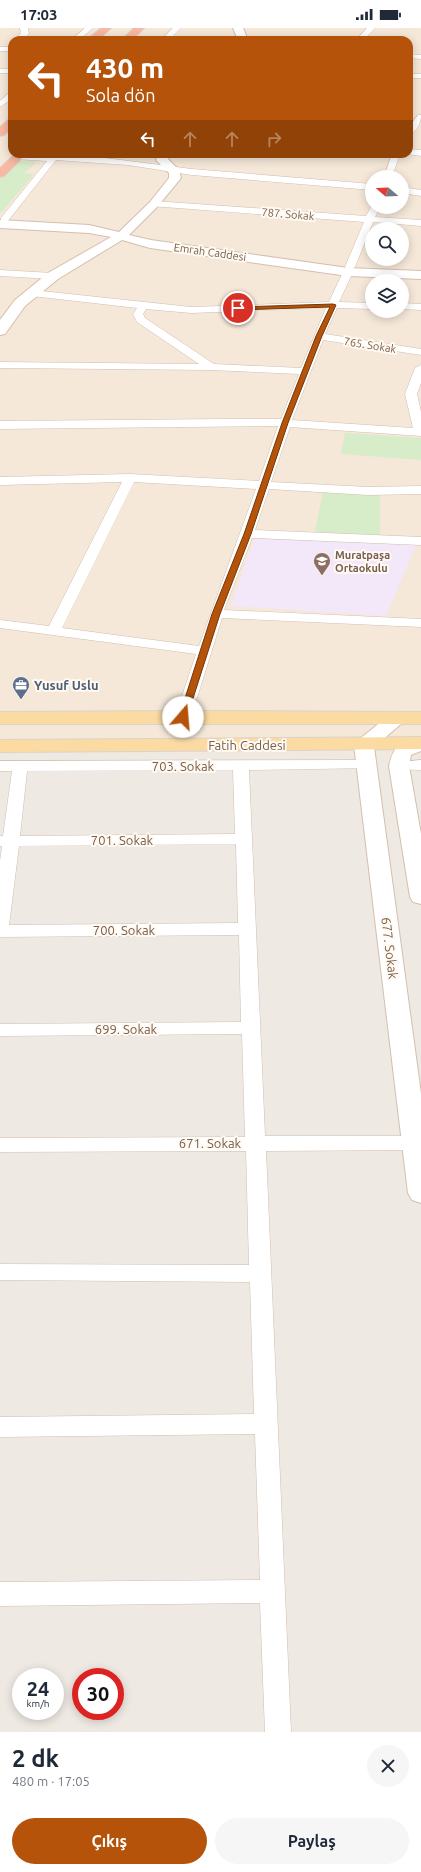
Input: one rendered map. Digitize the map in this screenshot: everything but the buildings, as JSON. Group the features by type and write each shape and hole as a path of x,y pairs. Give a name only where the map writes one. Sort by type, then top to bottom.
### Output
{"highway":[{"path":"97,36 106,28"},
{"path":"108,36 117,28"},
{"path":"131,36 139,28"},
{"path":"0,121 8,114"},
{"path":"0,133 8,126"},
{"path":"0,174 17,158"}],"main road":[{"path":"0,718 421,718"},
{"name":"Fatih Caddesi","path":"0,746 366,755 421,744"}],"street":[{"path":"80,36 89,28"},
{"path":"169,36 176,28"},
{"path":"364,36 371,28"},
{"path":"0,105 8,98"},
{"path":"413,125 419,114"},
{"path":"1,221 52,161 50,158"},
{"path":"70,158 167,167 192,172 365,186"},
{"path":"0,331 2,325 20,303 52,276 122,234 154,204 175,178 175,172 167,167 162,160 163,158"},
{"path":"390,170 395,158"},
{"path":"409,191 421,193"},
{"name":"787. Sokak","path":"154,204 421,223"},
{"path":"183,717 216,614 247,534 285,423 319,336 372,214"},
{"name":"Emrah Caddesi","path":"1,221 89,229 122,234 150,244 349,269 421,275"},
{"name":"Emrah Caddesi","path":"349,269 421,270"},
{"path":"0,273 52,276"},
{"path":"32,293 191,310 333,305 365,306"},
{"path":"143,306 138,314 141,320 211,367"},
{"path":"409,306 421,306"},
{"name":"765. Sokak","path":"319,336 421,352"},
{"path":"0,365 211,367 305,371"},
{"path":"0,426 226,422 285,423 421,432 411,394 421,368"},
{"path":"54,630 130,478"},
{"path":"0,481 130,478 265,484 368,491 421,490"},
{"path":"247,534 421,541"},
{"path":"216,614 421,623"},
{"path":"0,624 204,651"},
{"path":"366,755 398,718"},
{"path":"421,744 402,752 400,766 415,833 421,897"},
{"name":"703. Sokak","path":"0,766 241,766 366,755"},
{"name":"677. Sokak","path":"366,755 416,1115 421,1193"},
{"path":"0,931 6,841 20,766"},
{"path":"241,766 278,1732"},
{"path":"400,766 421,766"},
{"name":"701. Sokak","path":"6,841 244,839"},
{"name":"700. Sokak","path":"0,931 248,929"},
{"name":"699. Sokak","path":"0,1030 251,1028"},
{"name":"671. Sokak","path":"0,1145 418,1143"},
{"path":"0,1272 261,1274"},
{"path":"0,1427 266,1424"},
{"path":"0,1594 272,1591"}],"shaded area":[{"path":"0,28 421,28 421,1732 0,1732"},
{"name":"Muratpaşa Ortaokulu","path":"255,537 416,545 386,616 231,606"},
{"path":"58,752 421,754 421,1732 0,1732 0,754"}],"green space":[{"path":"19,161 37,162 24,173 34,174 0,214 0,179"},
{"path":"345,433 421,438 421,460 341,454"},
{"path":"323,491 380,494 380,535 315,532"}],"place":[{"name":"Muratpaşa Ortaokulu","path":"322,576"},
{"name":"Yusuf Uslu","path":"21,700"}],"route":[{"path":"183,717 216,614 247,534 285,423 319,336 333,305 238,308"}]}
